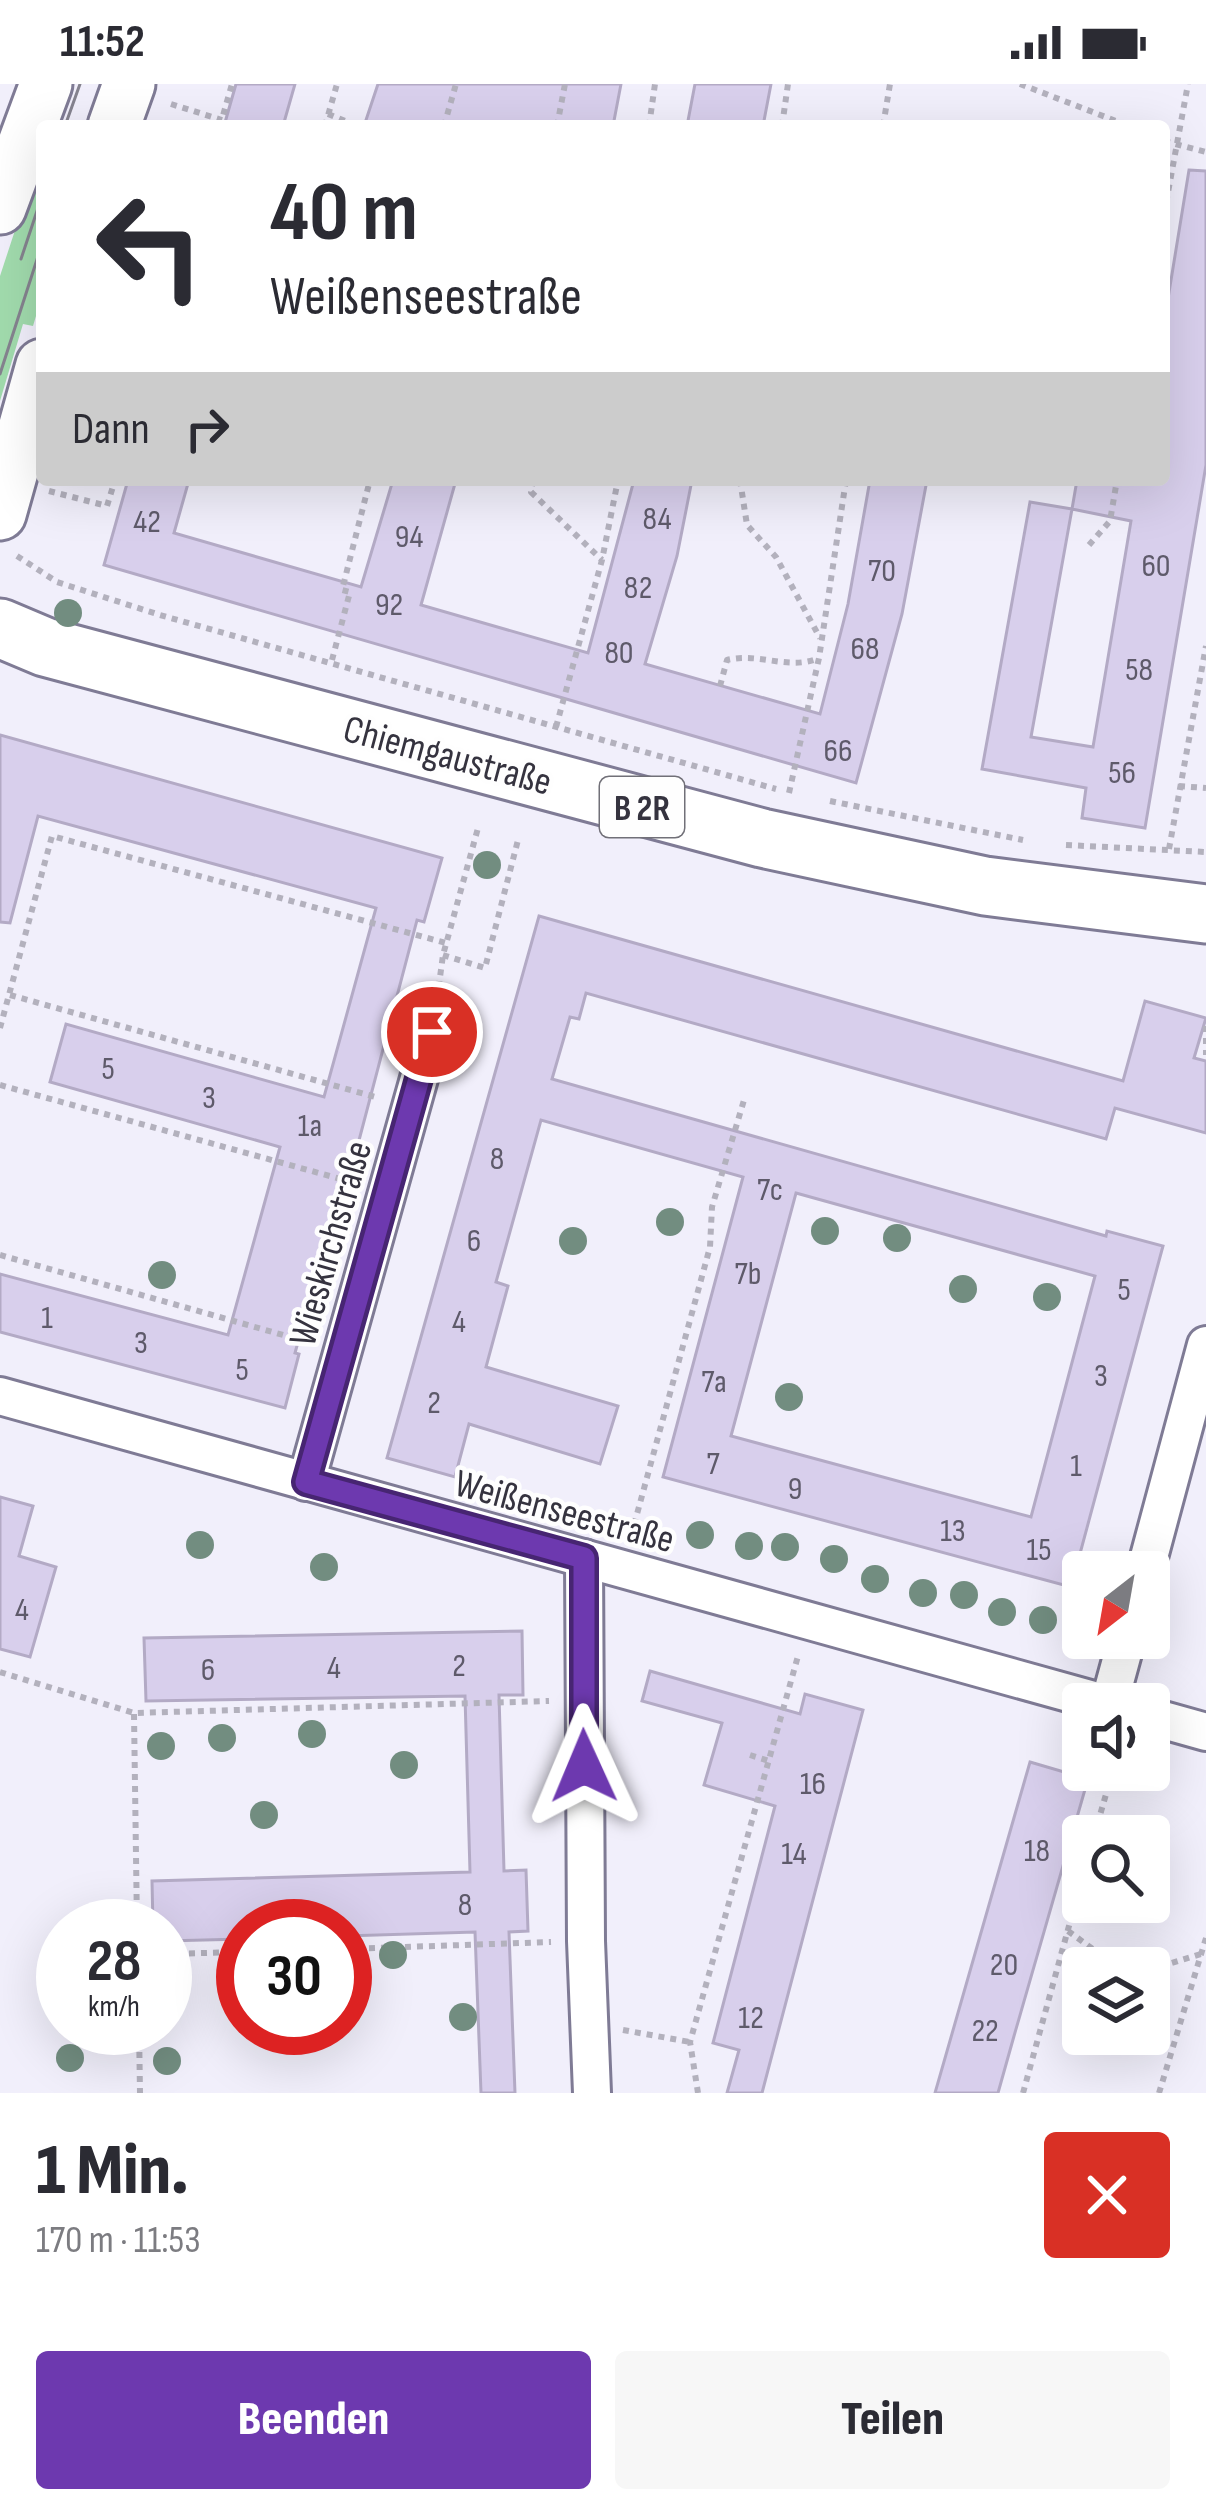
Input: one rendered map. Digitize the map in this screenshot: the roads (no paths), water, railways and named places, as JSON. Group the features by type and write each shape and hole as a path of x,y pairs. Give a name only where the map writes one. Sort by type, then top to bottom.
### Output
{"main road":[{"path":"0,208 46,84"},
{"path":"121,120 150,94"},
{"path":"0,514 36,385"},
{"name":"Chiemgaustraße","path":"15,641 805,848 985,886 1206,914"}],"street":[{"name":"Wieskirchstraße","path":"306,1482 432,1032"},
{"path":"1151,1551 1206,1345"},
{"name":"Weißenseestraße","path":"0,1396 1062,1691"},
{"path":"584,1558 586,1941 592,2093"},
{"path":"1170,1722 1206,1732"}],"tram line":[{"path":"67,120 80,84"},
{"path":"21,259 36,214"},
{"path":"0,374 36,263"}]}
